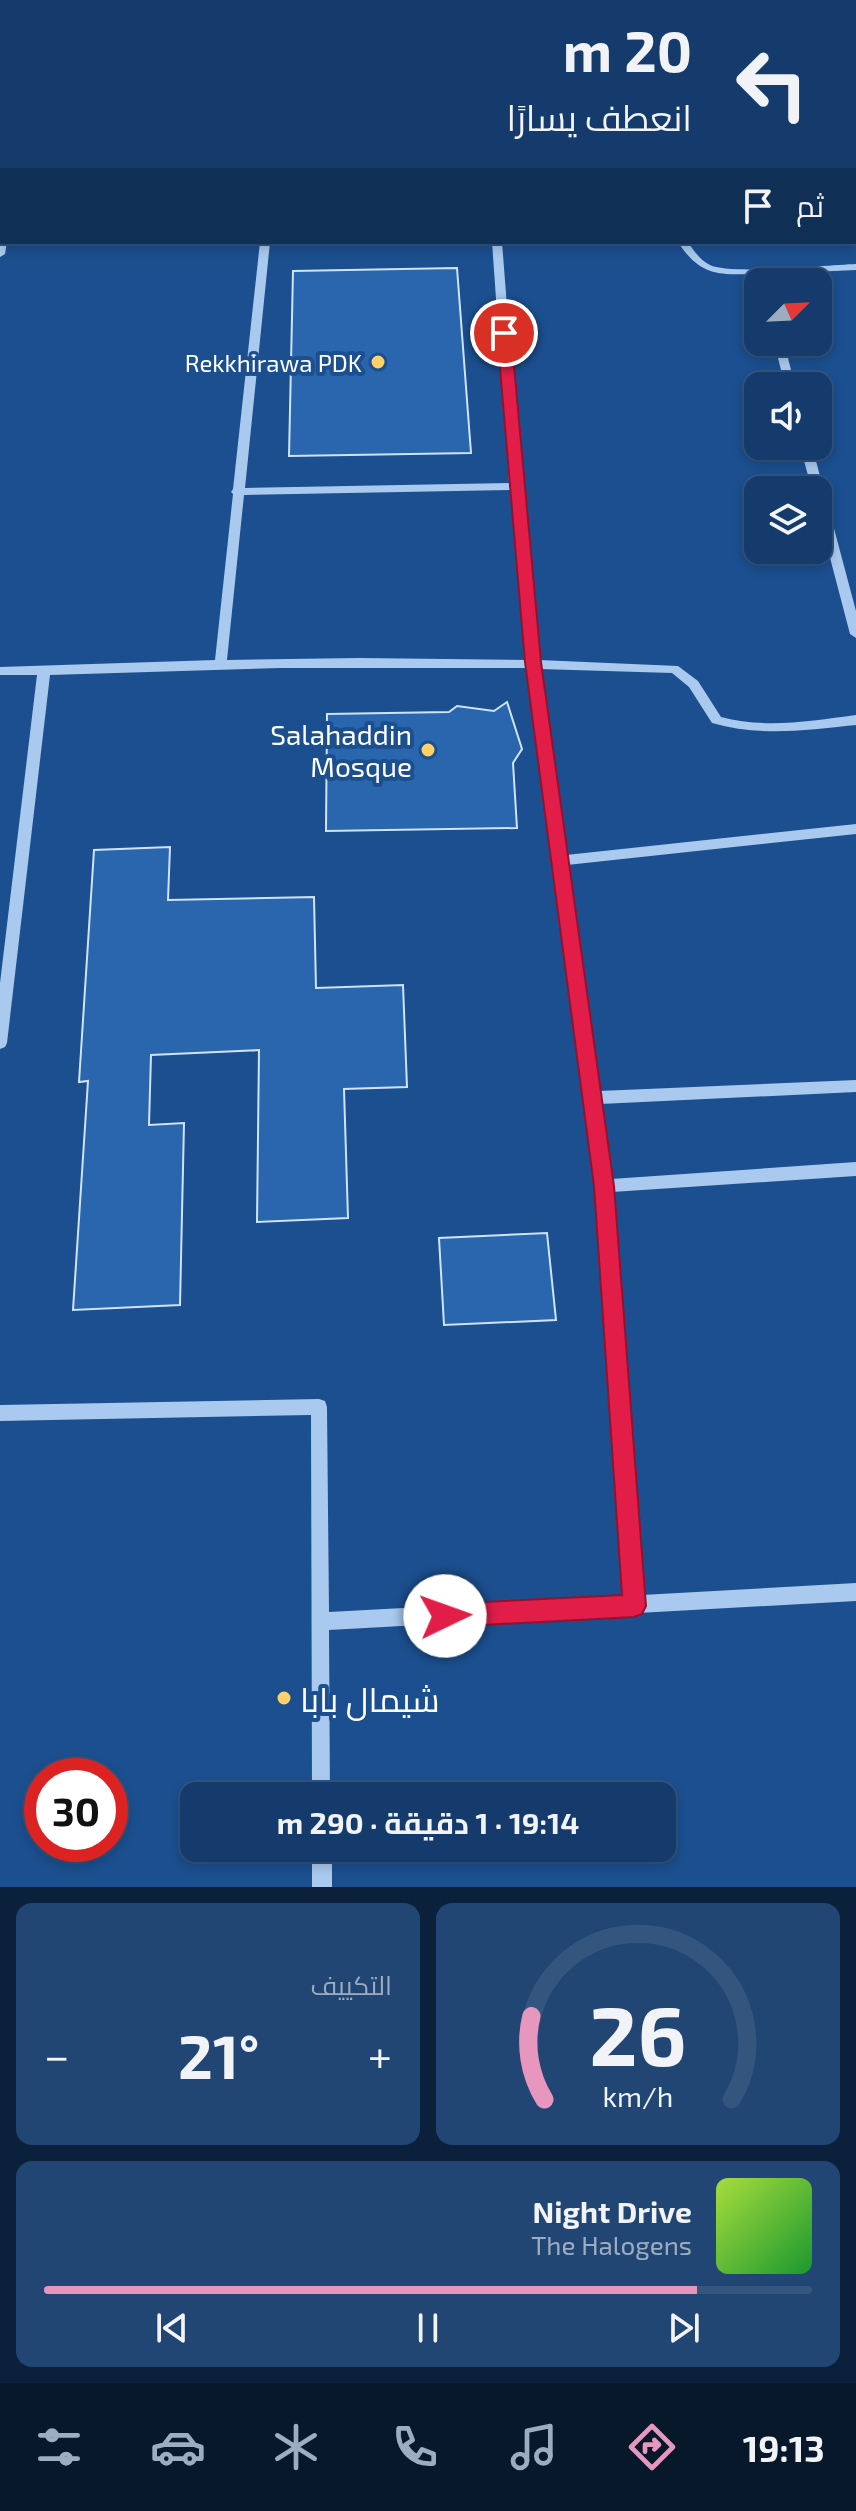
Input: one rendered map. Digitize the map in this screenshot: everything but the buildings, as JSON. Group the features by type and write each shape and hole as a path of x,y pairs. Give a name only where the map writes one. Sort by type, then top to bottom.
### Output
{"street":[{"path":"221,663 265,244"},
{"path":"497,244 515,486 533,662 604,1186 634,1606"},
{"path":"684,244 693,260 708,270 744,275"},
{"path":"832,270 856,267"},
{"path":"237,492 515,486"},
{"path":"832,543 856,634"},
{"path":"0,671 221,663 533,662 674,669 688,676 698,688 716,720 737,727 761,730 856,720"},
{"path":"0,1043 44,671"},
{"path":"558,861 856,829"},
{"path":"593,1098 856,1086"},
{"path":"604,1186 856,1169"},
{"path":"0,1413 319,1407 321,1782"},
{"path":"319,1622 856,1592"},
{"path":"322,1862 322,1887"}],"place":[{"name":"Rekkhirawa PDK","path":"378,362"},
{"name":"Salahaddin Mosque","path":"428,750"},
{"name":"شيمال بابا","path":"284,1698"}],"route":[{"path":"445,1616 634,1606 604,1186 533,662 515,486 504,333"}]}
